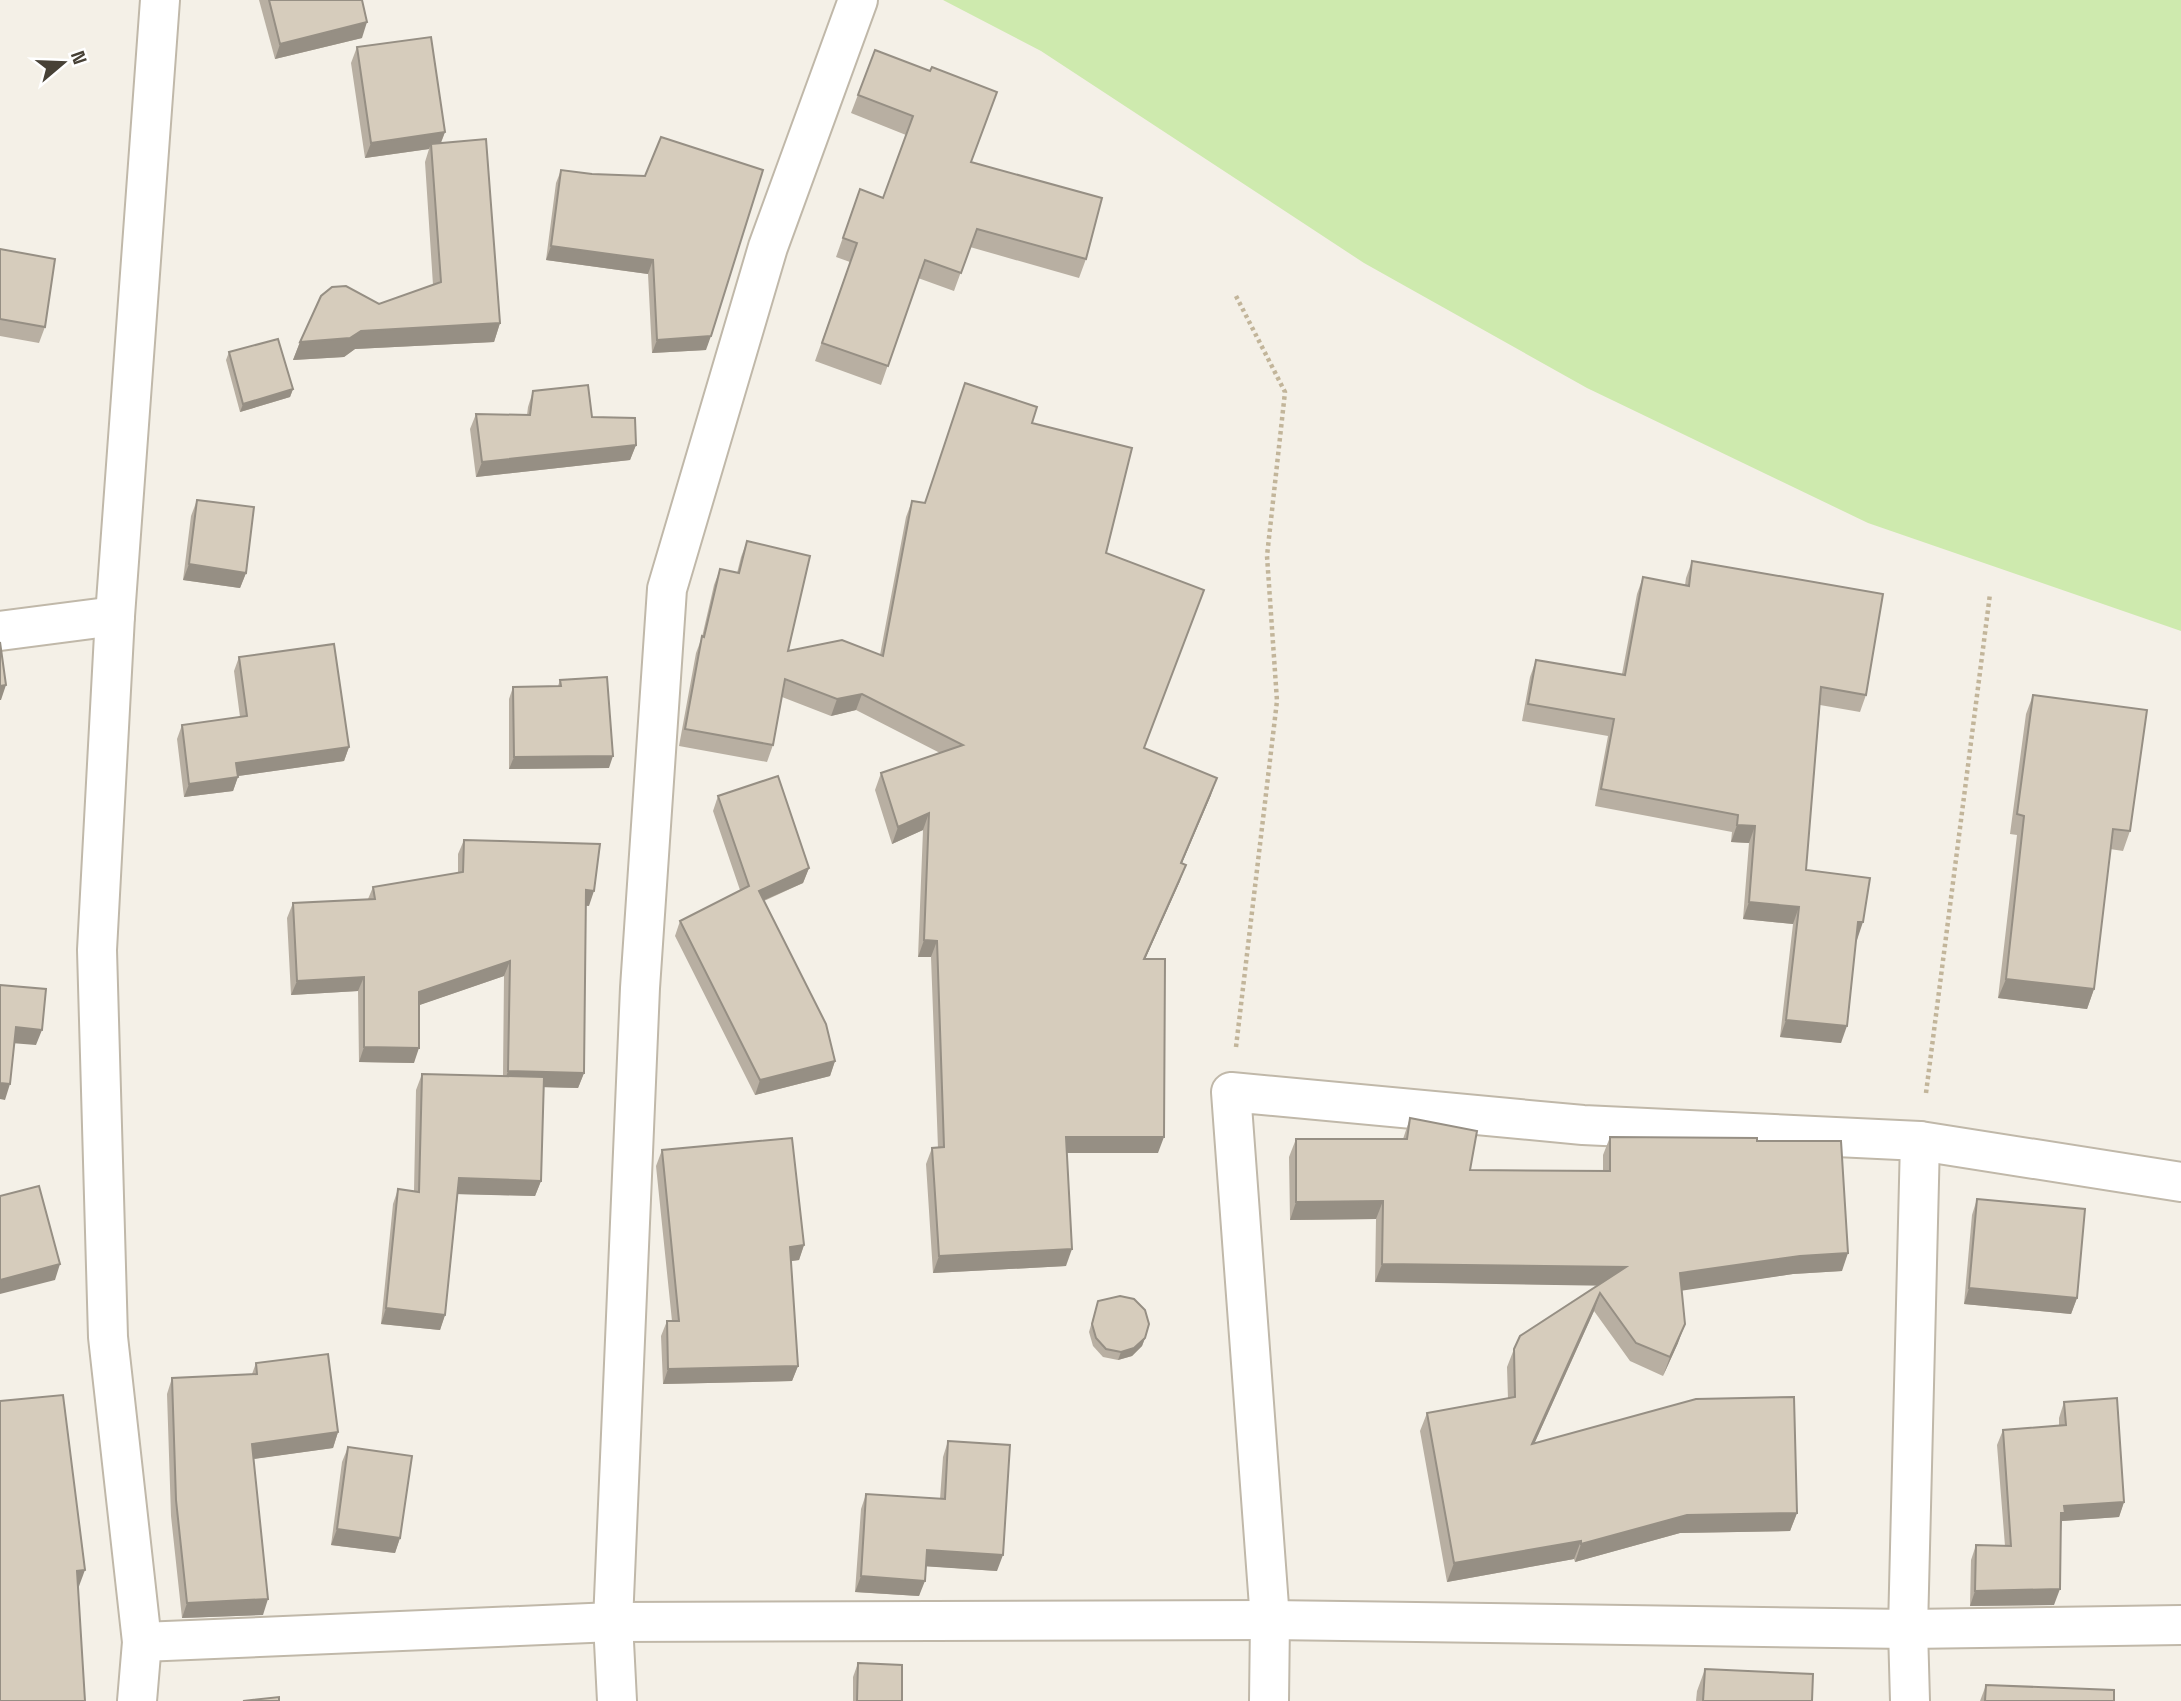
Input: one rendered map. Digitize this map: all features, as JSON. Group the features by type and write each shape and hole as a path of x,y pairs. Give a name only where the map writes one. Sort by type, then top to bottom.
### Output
{"street":[{"path":"137,1701 142,1642 108,1337 97,964 114,616 160,0"},
{"path":"617,1701 613,1622 640,988 667,589 768,247 858,0"},
{"path":"0,631 114,616"},
{"path":"1269,1701 1270,1620 1231,1092 1583,1125 1920,1141 2181,1182"},
{"path":"1910,1701 1908,1629 1920,1141"},
{"path":"142,1642 613,1622 1270,1620 1908,1629 2181,1625"}],"path":[{"path":"1231,1092 1277,701 1267,556 1284,392 1236,296"},
{"path":"1920,1141 1990,594"}],"green space":[{"path":"943,0 2181,0 2181,631 1868,523 1587,388 1364,263 1041,51"}],"building":[{"path":"269,0 362,0 367,22 280,44"},
{"path":"431,37 445,132 371,143 357,47"},
{"path":"875,50 930,71 932,67 997,92 971,162 1102,198 1086,259 977,229 961,273 925,260 888,366 822,343 857,243 843,238 860,189 883,198 913,116 858,95"},
{"path":"661,137 763,170 711,336 657,340 653,260 551,246 561,170 645,176"},
{"path":"486,139 500,323 361,331 350,338 300,342 321,296 332,287 346,286 379,304 441,282 431,144"},
{"path":"0,249 55,259 45,327 0,319"},
{"path":"278,339 293,389 243,404 229,352"},
{"path":"965,383 1037,407 1032,423 1132,448 1106,553 1204,590 1144,748 1217,778 1181,863 1186,865 1144,959 1165,959 1164,1137 1066,1137 1072,1249 939,1256 932,1148 944,1147 937,941 924,940 929,813 898,827 881,773 963,745 862,694 837,699 785,679 773,745 685,729 702,636 704,637 720,569 739,573 747,541 810,556 788,651 842,640 883,656 912,501 925,503"},
{"path":"588,385 592,417 635,418 636,445 482,462 476,414 530,415 533,391"},
{"path":"197,500 254,507 246,573 189,564"},
{"path":"1692,561 1883,594 1866,695 1821,687 1806,870 1870,878 1863,922 1858,922 1847,1026 1786,1020 1799,907 1749,902 1755,826 1737,825 1738,815 1601,789 1614,719 1528,704 1536,660 1625,675 1643,577 1689,586"},
{"path":"0,642 6,685 0,686"},
{"path":"334,644 349,747 236,763 238,777 189,784 182,725 247,716 239,657"},
{"path":"607,677 613,756 514,757 513,687 561,686 560,680"},
{"path":"2033,695 2147,710 2130,831 2113,829 2094,989 2006,979 2024,816 2017,814"},
{"path":"778,776 809,868 759,891 826,1024 835,1061 760,1080 680,921 749,886 718,796"},
{"path":"464,840 600,844 594,891 586,890 584,1073 508,1071 510,961 419,992 419,1048 364,1047 364,977 297,981 293,903 375,899 373,887 463,872"},
{"path":"0,985 46,989 42,1030 16,1027 10,1084 0,1083"},
{"path":"422,1074 544,1077 541,1181 459,1178 445,1315 386,1308 398,1189 419,1192"},
{"path":"1410,1118 1477,1131 1470,1170 1610,1171 1610,1137 1841,1141 1848,1253 1800,1256 1680,1273 1685,1324 1670,1357 1636,1343 1600,1293 1532,1444 1696,1399 1794,1397 1797,1513 1687,1515 1581,1544 1581,1541 1454,1563 1427,1413 1515,1397 1514,1349 1520,1336 1626,1267 1382,1264 1383,1201 1296,1202 1296,1139 1407,1139"},
{"path":"792,1138 804,1245 790,1247 798,1366 668,1369 667,1321 679,1321 662,1150"},
{"path":"39,1186 60,1264 0,1280 0,1196"},
{"path":"1977,1199 2085,1209 2077,1298 1969,1288"},
{"path":"1120,1296 1134,1299 1145,1310 1149,1324 1145,1338 1134,1348 1121,1352 1106,1349 1096,1338 1092,1324 1098,1301"},
{"path":"328,1354 338,1432 252,1444 268,1599 187,1603 176,1500 172,1378 257,1374 256,1363"},
{"path":"63,1395 85,1570 77,1571 85,1701 0,1701 0,1401"},
{"path":"2117,1398 2124,1502 2064,1506 2065,1513 2061,1513 2060,1589 1975,1591 1976,1545 2011,1546 2003,1430 2066,1425 2064,1402"},
{"path":"948,1441 1010,1445 1003,1555 927,1550 925,1581 861,1576 866,1494 945,1499"},
{"path":"348,1447 412,1456 400,1538 337,1529"},
{"path":"858,1663 902,1665 902,1701 857,1701"},
{"path":"1705,1669 1813,1674 1812,1701 1703,1701"},
{"path":"1986,1685 2114,1690 2114,1701 1985,1701"},
{"path":"279,1697 279,1701 243,1701"}]}
